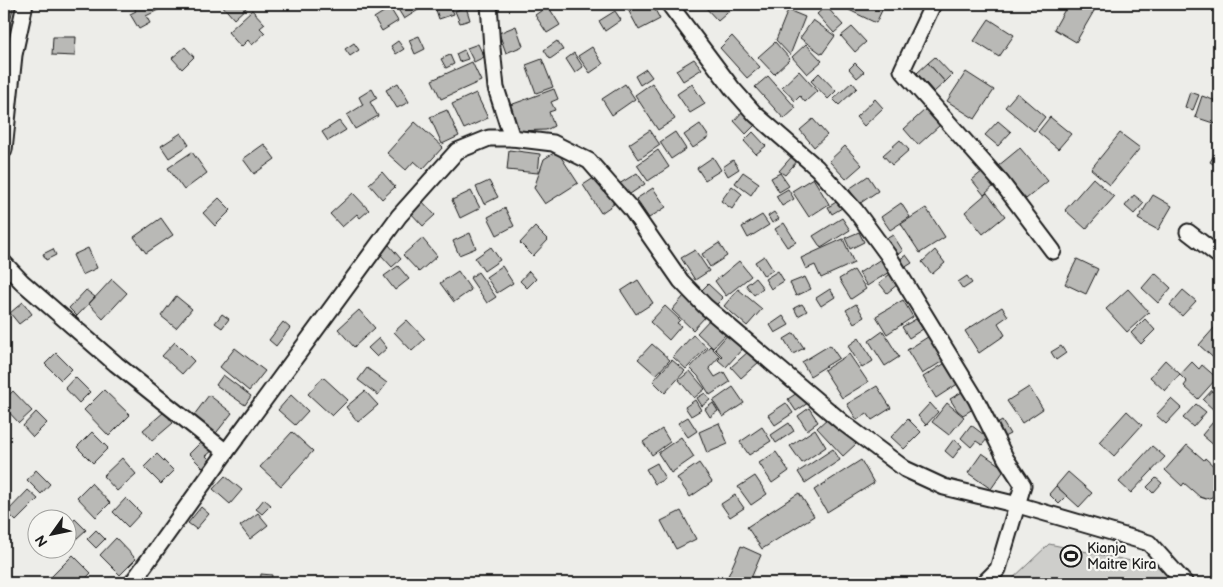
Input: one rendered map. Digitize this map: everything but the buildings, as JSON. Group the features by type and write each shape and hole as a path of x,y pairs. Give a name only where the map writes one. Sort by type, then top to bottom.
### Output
{"street":[{"path":"4,150 9,55 25,4"},
{"path":"489,4 496,88 512,138"},
{"path":"669,4 732,88 755,114 817,168 855,210 888,254 976,399 1006,459 1023,485 998,569 984,583"},
{"path":"933,4 902,70 1000,182 1053,251"},
{"path":"132,583 399,216 458,151 489,138 512,138 554,143 589,161 631,209 681,281 705,306 842,422 905,469 944,487 1018,505 1149,543 1184,583"},
{"path":"1188,232 1219,256"},
{"path":"4,263 22,282 116,364 226,452"}],"shaded area":[{"name":"Kianja Maitre Kira","path":"1049,544 1160,567 1173,583 1008,583"}],"place":[{"name":"Kianja Maitre Kira","path":"1071,556"}]}
